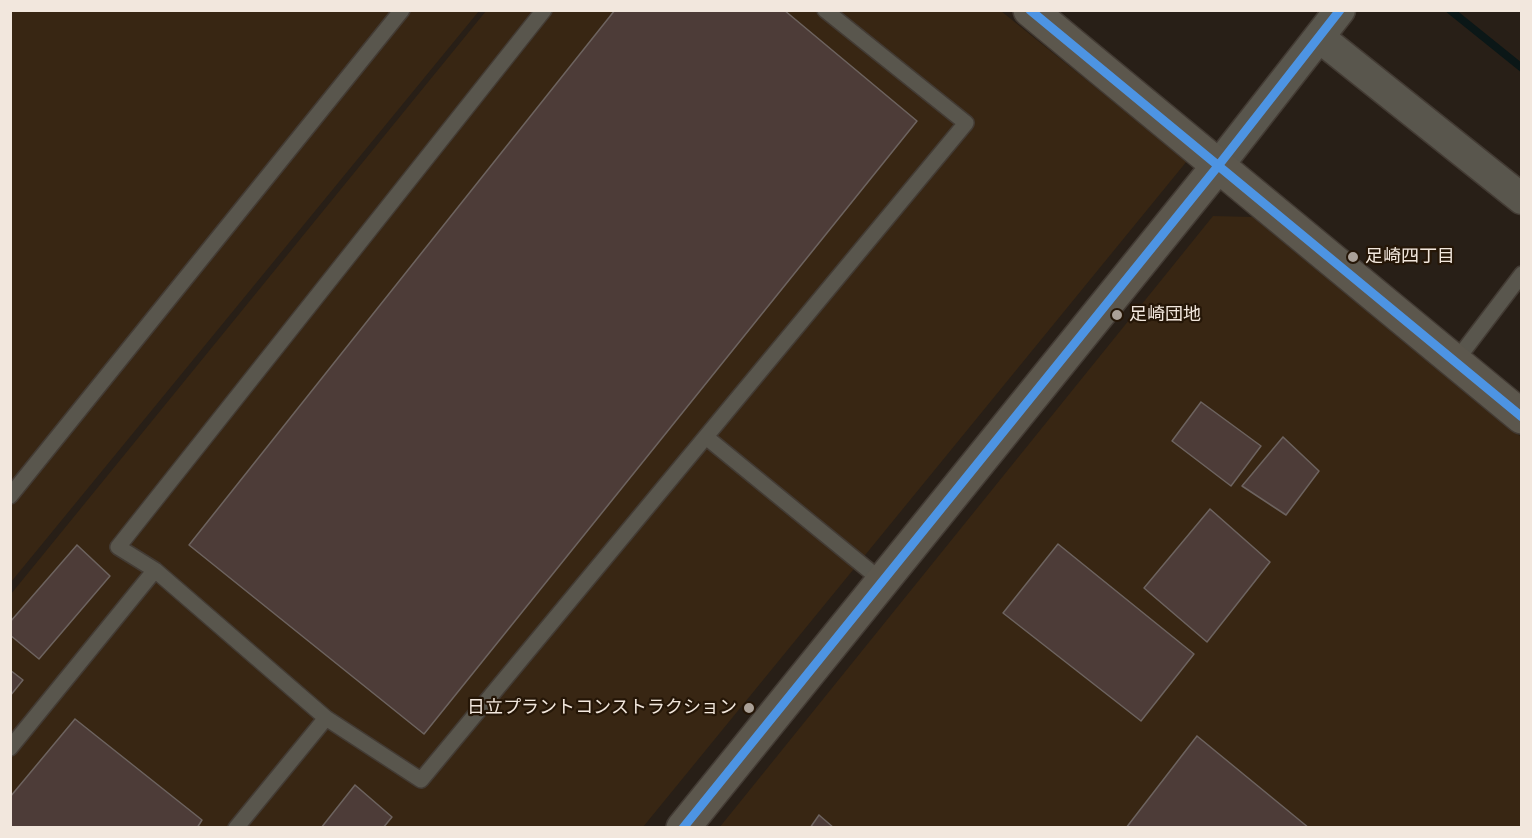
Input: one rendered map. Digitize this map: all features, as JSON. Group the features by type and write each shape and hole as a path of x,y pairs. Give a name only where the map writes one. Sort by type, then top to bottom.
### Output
{"street":[{"path":"1030,10 1521,417"},
{"path":"683,828 1218,166 1340,10"},
{"path":"1319,37 1521,199"}],"lane":[{"path":"10,496 402,10"},
{"path":"544,10 118,547 155,570 326,718 421,780 966,123 825,10"},
{"path":"1455,362 1521,274"},
{"path":"706,436 882,581"},
{"path":"10,748 155,570"},
{"path":"236,828 326,718"}],"shaded area":[{"path":"11,11 479,11 11,582"},
{"path":"486,11 1001,11 1187,161 643,827 11,828 11,594"},
{"path":"1213,216 1253,217 1521,437 1521,827 719,828"}],"building":[{"path":"615,10 784,10 917,121 424,734 189,545"},
{"path":"1201,402 1261,446 1231,486 1172,441"},
{"path":"1283,437 1319,471 1286,515 1242,486"},
{"path":"1210,509 1270,562 1207,642 1144,588"},
{"path":"1058,544 1194,654 1141,721 1003,613"},
{"path":"77,545 110,576 39,659 10,635 10,622"},
{"path":"10,670 23,680 10,696"},
{"path":"75,719 202,820 197,828 10,828 10,797"},
{"path":"1197,736 1309,828 1126,828"},
{"path":"355,785 392,817 383,828 321,828"},
{"path":"819,815 834,828 810,828"}],"waterway":[{"path":"1450,10 1522,68"}],"cycle path":[{"path":"1030,10 1522,417"},
{"path":"683,828 1218,166 1340,10"}],"place":[{"name":"足崎四丁目","path":"1353,257"},
{"name":"足崎団地","path":"1117,315"},
{"name":"日立プラントコンストラクション","path":"749,708"}]}
